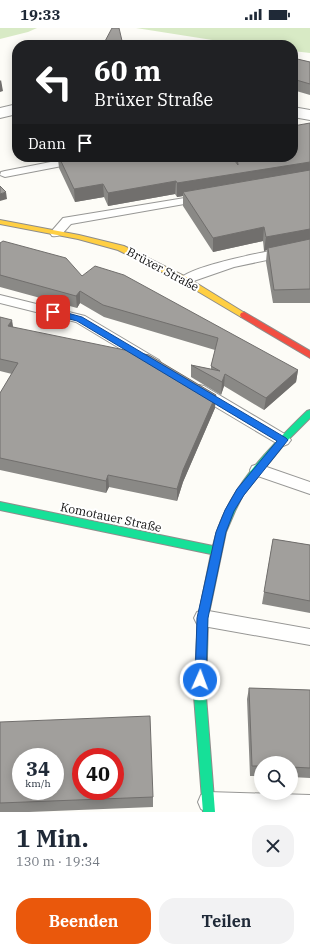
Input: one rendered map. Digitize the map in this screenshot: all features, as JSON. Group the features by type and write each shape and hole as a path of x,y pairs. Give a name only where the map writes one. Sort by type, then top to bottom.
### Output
{"street":[{"path":"0,113 12,110"},
{"path":"298,113 310,115"},
{"name":"Brüxer Straße","path":"0,222 121,248 185,280 310,355"},
{"path":"209,807 200,696 203,618 221,532 230,510 240,492 283,440 310,413"},
{"name":"Komotauer Straße","path":"0,506 217,551"}],"lane":[{"path":"5,174 67,162"},
{"path":"56,233 67,221 216,195"},
{"path":"185,280 206,270 219,266 310,247"},
{"path":"0,299 80,318 168,371"},
{"path":"188,384 283,440"},
{"path":"258,470 310,488"},
{"path":"203,618 310,637"},
{"path":"209,807 310,805"}],"green space":[{"path":"0,28 37,28 28,32 0,39"},
{"path":"136,28 310,28 310,53 298,52 298,40 212,40"}],"building":[{"path":"112,28 119,28 122,40 106,40"},
{"path":"298,59 310,62 310,84 298,80"},
{"path":"310,123 310,162 177,183 176,181 108,193 103,184 74,189 61,162 236,162 238,165 238,162 298,162 298,125"},
{"path":"310,170 310,229 266,237 264,227 213,238 183,192"},
{"path":"0,186 6,192 0,194"},
{"path":"310,239 310,289 274,290 268,248"},
{"path":"3,241 66,258 82,276 95,266 124,275 298,370 266,398 225,374 222,382 191,365 220,371 211,366 218,338 103,305 80,291 76,296 0,275 0,243"},
{"path":"0,317 12,320 8,326 149,355 216,395 183,470 177,489 108,475 106,481 0,458 0,393 18,363 0,359"},
{"path":"273,539 310,545 310,601 264,592"},
{"path":"249,688 310,690 310,768 298,767 298,756 254,756 254,766 252,766"},
{"path":"150,716 153,797 124,798 124,748 72,748 72,800 76,800 0,803 0,722"}],"traffic: fast":[{"path":"209,812 200,696 203,618 221,532 230,510 240,492 283,440 310,413"},
{"path":"0,506 217,551"}],"traffic: slow":[{"path":"0,222 79,237 121,248 185,280 244,315"}],"traffic: jam":[{"path":"244,315 310,355"}],"route":[{"path":"53,312 80,318 283,440 240,492 230,510 221,532 203,618 200,680"}]}
